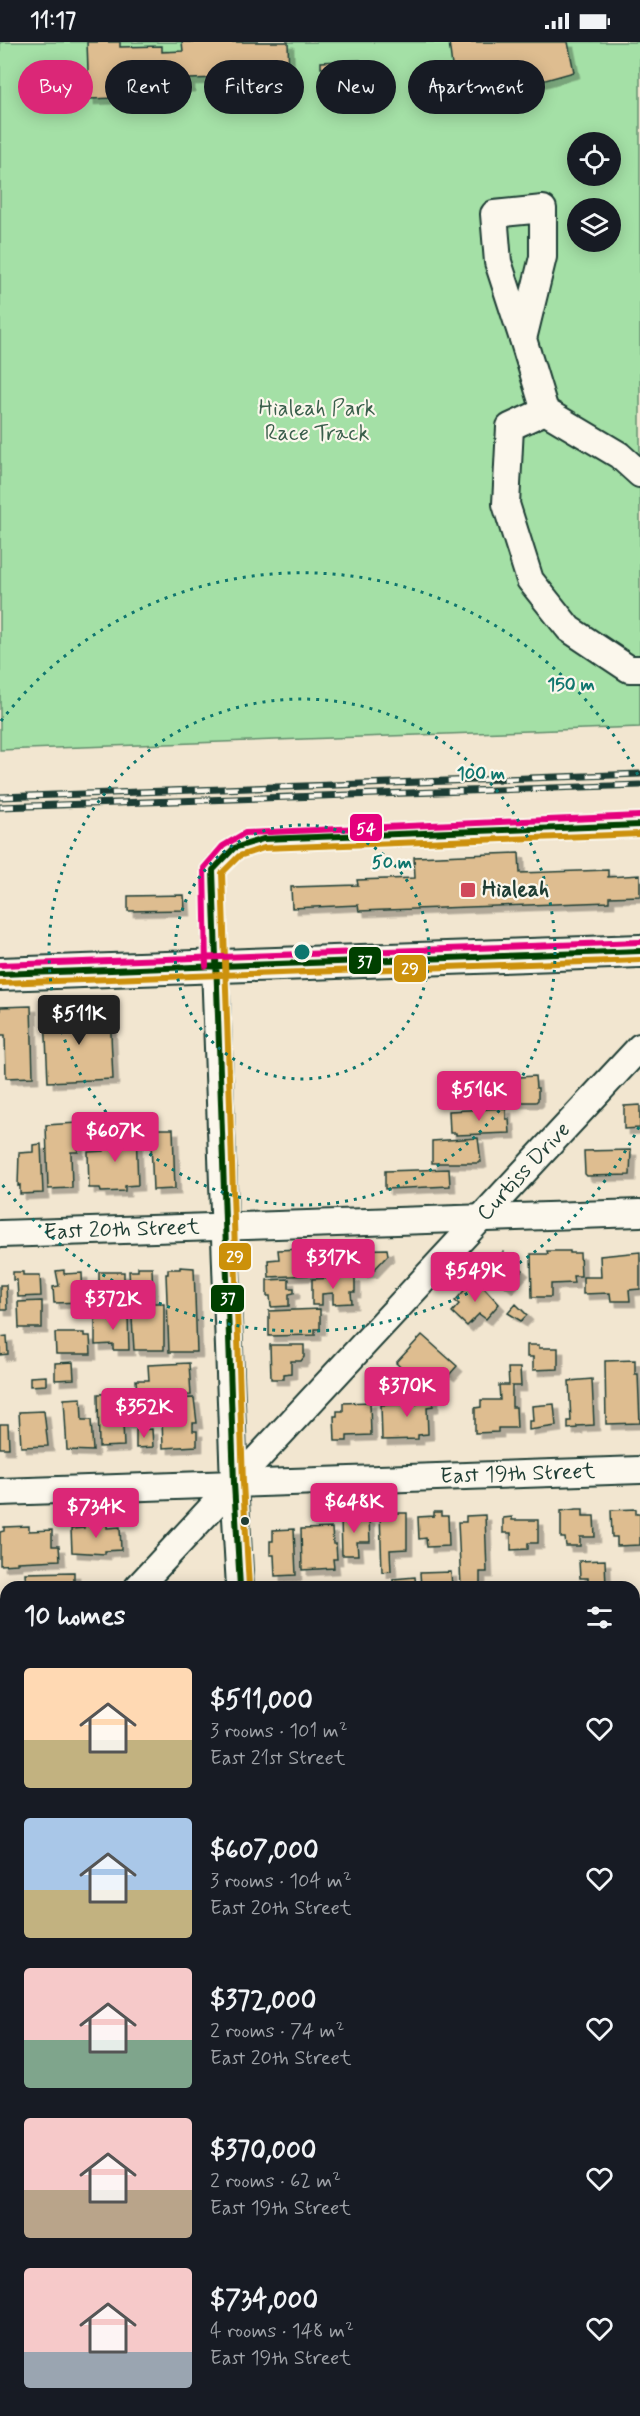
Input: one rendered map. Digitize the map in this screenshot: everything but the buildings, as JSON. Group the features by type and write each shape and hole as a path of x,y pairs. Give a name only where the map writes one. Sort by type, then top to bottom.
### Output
{"main road":[{"path":"0,974 640,951"}],"street":[{"path":"523,339 545,411 620,455 640,474"},
{"path":"545,411 510,427 506,504 530,580 569,629 629,669 640,669"},
{"path":"215,966 240,1581"},
{"name":"Curtiss Drive","path":"144,1581 640,1047"},
{"name":"East 20th Street","path":"0,1234 640,1213"},
{"name":"East 19th Street","path":"0,1492 640,1470"}],"green space":[{"name":"Hialeah Park Race Track","path":"0,42 640,42 640,727 0,750"}],"railway":[{"path":"0,797 640,774"},
{"path":"0,807 640,785"}],"transit line":[{"name":"54","path":"206,966 204,868 223,846 245,833 640,816"},
{"name":"37","path":"240,1581 234,1483 213,870 234,848 263,839 640,825"},
{"name":"29","path":"249,1581 243,1483 222,873 239,856 264,848 640,834"},
{"name":"54","path":"0,965 640,942"},
{"name":"37","path":"0,974 640,951"},
{"name":"29","path":"0,983 640,960"}],"place":[{"name":"Hialeah","path":"468,890"}]}
